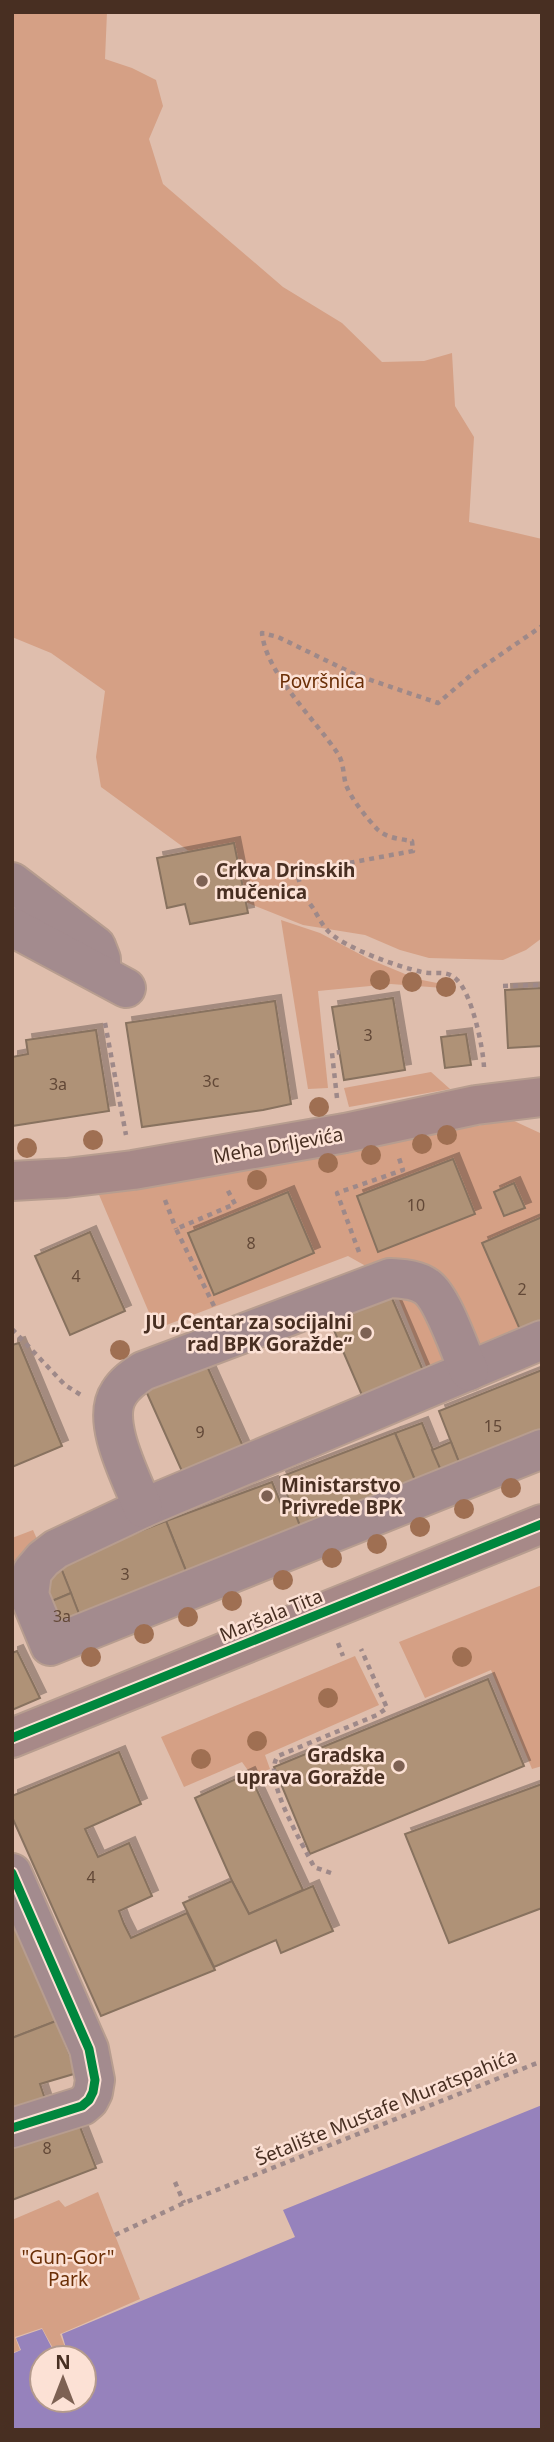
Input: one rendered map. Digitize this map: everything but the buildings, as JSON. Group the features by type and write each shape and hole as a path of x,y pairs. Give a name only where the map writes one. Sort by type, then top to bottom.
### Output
{"main road":[{"name":"Meha Drljevića","path":"12,1181 133,1170 345,1133 476,1105 540,1101"},
{"name":"Maršala Tita","path":"12,1738 542,1524"}],"street":[{"path":"12,882 96,946 113,981 12,927"},
{"path":"143,1508 113,1428 113,1410 117,1394 143,1371 390,1278 409,1279 427,1287 439,1302 469,1371"},
{"path":"542,1340 143,1508 56,1549 37,1565 30,1580 29,1595 50,1646 542,1449"},
{"path":"12,1874 89,2049 95,2080 93,2092 82,2106 12,2128"}],"path":[{"path":"484,1067 483,1054 465,990 457,980 448,973 425,973 389,964 329,933 300,888 298,875 311,870 413,851 412,841 395,838 380,831 360,807 347,787 340,757 296,702 263,646 262,633 278,637 356,675 439,703 471,675 542,626"},
{"path":"503,986 542,985"},
{"path":"106,1023 133,1170"},
{"path":"336,1095 332,1053 340,1052"},
{"path":"371,1285 338,1193 403,1170"},
{"path":"163,1194 176,1229 230,1338"},
{"path":"176,1229 235,1204"},
{"path":"12,1329 65,1385 85,1398 113,1410"},
{"path":"331,1873 314,1867 279,1795 273,1775 273,1762 278,1756 377,1715 387,1708 360,1649"},
{"path":"175,2182 184,2203"}],"green space":[{"name":"Površnica","path":"12,12 107,12 105,59 156,80 163,106 149,139 163,184 283,287 342,323 382,362 424,361 452,353 455,406 474,437 469,522 542,539 542,938 526,950 503,960 429,958 400,950 365,935 303,925 233,897 201,860 101,787 96,757 105,691 51,653 12,637"},
{"path":"281,920 320,933 369,959 417,979 456,989 391,984 318,991 328,1088 308,1089"},
{"path":"431,1072 450,1089 349,1107 344,1088"},
{"path":"512,1120 540,1133 542,1138 542,1332 473,1361 455,1312 371,1279 364,1265 348,1256 156,1329 97,1190"},
{"path":"393,1285 407,1285 461,1366 431,1378"},
{"path":"33,1530 44,1555 12,1593 12,1538"},
{"path":"542,1585 542,1766 532,1769 491,1670 425,1698 399,1642"},
{"path":"355,1656 379,1705 265,1755 270,1769 252,1776 242,1762 184,1787 161,1737"},
{"name":"\"Gun-Gor\" Park","path":"98,2192 140,2299 60,2334 64,2344 51,2344 42,2328 15,2337 20,2350 12,2353 12,2220 59,2200 65,2207"}],"shaded area":[{"path":"542,2105 542,2430 12,2430 12,2354 21,2350 16,2338 42,2329 50,2344 28,2344 28,2414 98,2414 98,2344 65,2344 62,2334 295,2237 283,2210"}],"cycle path":[{"path":"12,1738 542,1524"},
{"path":"12,1873 89,2049 95,2080 93,2092 82,2106 12,2128"}],"place":[{"name":"Crkva Drinskih mučenica","path":"202,881"},
{"name":"JU „Centar za socijalni rad BPK Goražde“","path":"366,1333"},
{"name":"Ministarstvo Privrede BPK","path":"267,1496"},
{"name":"Gradska uprava Goražde","path":"399,1766"}]}
